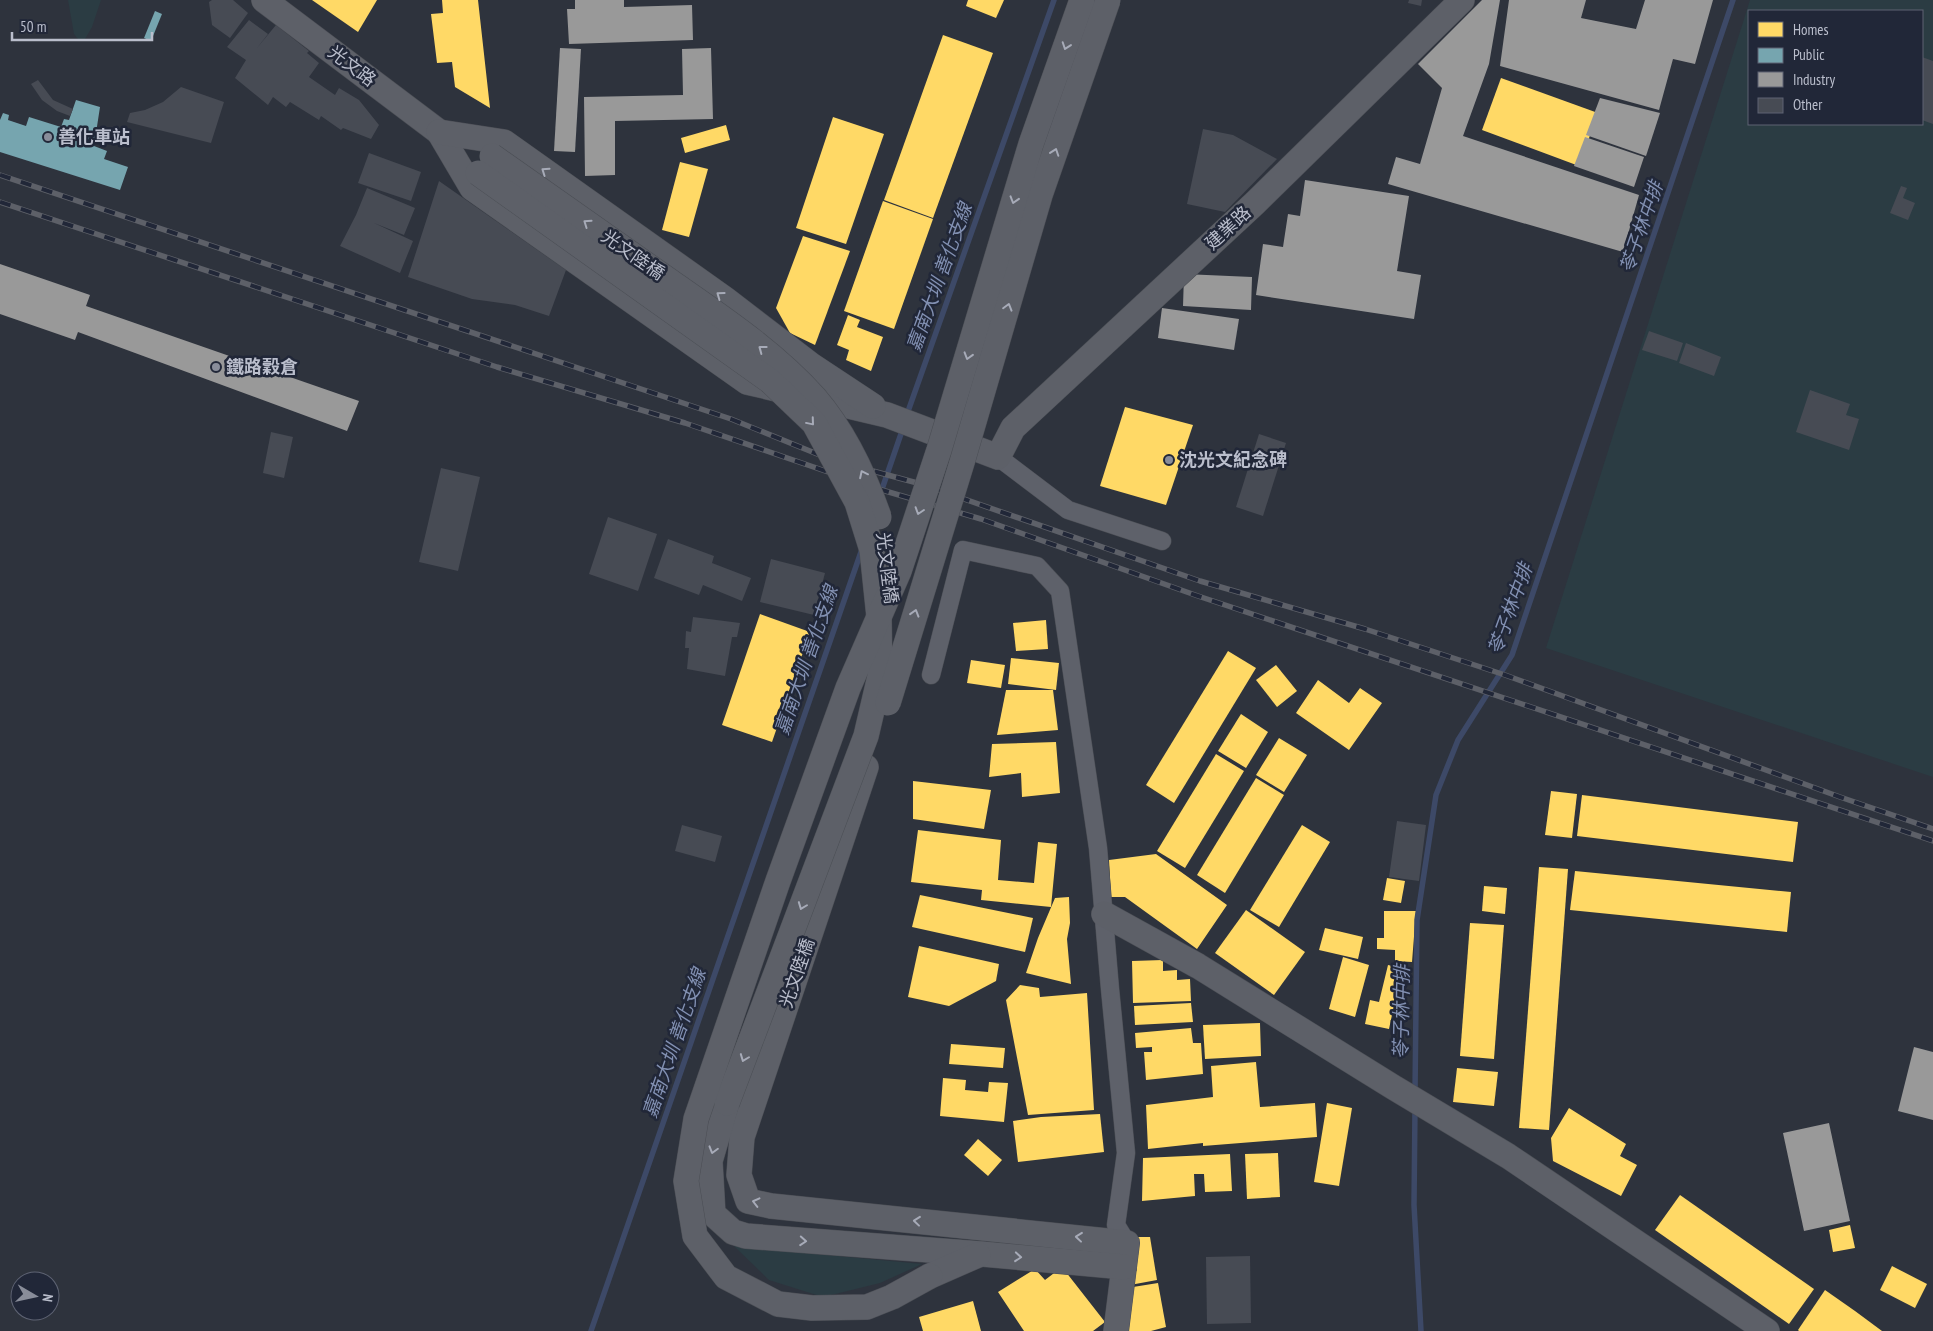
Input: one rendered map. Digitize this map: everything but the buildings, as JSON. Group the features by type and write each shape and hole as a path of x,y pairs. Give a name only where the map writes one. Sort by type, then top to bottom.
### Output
{"street":[{"name":"光文路","path":"264,0 439,132"},
{"path":"982,1254 930,1276 892,1297 867,1307 812,1308 778,1304 726,1277 705,1250 695,1236 686,1181 696,1119 778,881 848,688 899,571 940,450 1031,144 1082,0"},
{"path":"885,710 963,459 1040,195 1108,0"},
{"name":"建業路","path":"998,457 1013,428 1255,203 1462,0"},
{"path":"439,132 485,164"},
{"path":"439,132 504,142 725,299 811,365 887,415"},
{"path":"439,132 472,188 747,382 887,415 998,457 1068,510 1162,540"},
{"name":"光文陸橋","path":"485,164 713,312 770,355 815,398 846,442 866,479 883,528 895,629 893,678 885,710 742,1137 739,1175 748,1201 771,1206 1127,1243"},
{"name":"光文陸橋","path":"485,164 770,381 814,423 858,502 872,550 879,617 880,676 866,736 727,1104 710,1161 713,1214 733,1232 746,1236 1124,1267"},
{"path":"804,395 811,365"},
{"path":"931,675 963,550 1037,566 1060,591 1098,848 1126,1153 1116,1225 1127,1243 1116,1331"},
{"path":"1104,914 1198,966 1393,1088 1508,1156 1767,1331"}],"shaded area":[{"path":"68,0 101,0 92,27 85,39 78,39 74,34"},
{"path":"1750,0 1933,0 1933,777 1546,648"},
{"path":"734,1246 922,1264 880,1283 823,1297 769,1280"}],"waterway":[{"name":"嘉南大圳 善化支線","path":"906,417 1054,0"},
{"name":"苓子林中排","path":"1415,1092 1417,920 1436,795 1458,740 1512,655 1733,0"},
{"name":"嘉南大圳 善化支線","path":"880,495 903,428"},
{"name":"嘉南大圳 善化支線","path":"591,1331 862,549"},
{"name":"苓子林中排","path":"1415,1108 1414,1205 1421,1331"}],"railway":[{"path":"0,175 731,419 832,460 921,484 1200,581 1365,629 1505,675 1933,829"},
{"path":"0,202 497,367 685,423 875,488 981,519 1198,596 1933,841"}],"place":[{"name":"善化車站","path":"48,137"},
{"name":"鐵路穀倉","path":"216,367"},
{"name":"沈光文紀念碑","path":"1169,460"}]}
